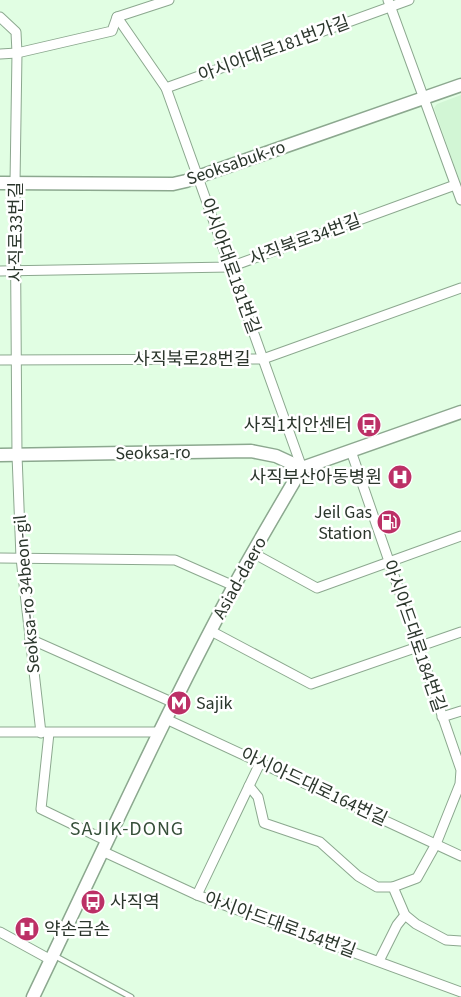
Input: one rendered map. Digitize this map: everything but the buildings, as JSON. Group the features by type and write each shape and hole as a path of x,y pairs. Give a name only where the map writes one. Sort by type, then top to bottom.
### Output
{"main road":[{"name":"Seoksabuk-ro","path":"0,183 173,184 198,178 461,85"},
{"path":"302,468 461,412"},
{"name":"Seoksa-ro","path":"0,455 251,451 276,456 302,468"},
{"name":"Asiad-daero","path":"33,997 174,703 252,552 302,468"}],"street":[{"path":"0,54 17,53 112,31 117,17 169,0"},
{"name":"아시아대로181번가길","path":"166,88 389,3 409,0"},
{"path":"389,3 461,200"},
{"name":"사직로33번길","path":"0,17 16,32 17,53 15,183 17,455"},
{"name":"아시아대로181번길","path":"117,17 166,88 302,468"},
{"name":"사직북로34번길","path":"0,271 230,267 455,185"},
{"name":"사직북로28번길","path":"0,360 263,359 461,288"},
{"name":"아시아드대로184번길","path":"351,451 461,770 460,784 436,844 417,878 393,887"},
{"name":"Seoksa-ro 34beon-gil","path":"17,455 21,558 30,639 45,733 41,808 105,846"},
{"path":"252,552 317,588 461,536"},
{"path":"0,558 175,560 234,586"},
{"path":"211,631 311,684 461,632"},
{"path":"30,639 174,703"},
{"path":"442,717 461,711"},
{"name":"아시아드대로164번길","path":"166,719 461,856"},
{"path":"0,732 160,732"},
{"path":"197,895 260,763"},
{"path":"249,786 258,797 264,823 320,842 358,876 377,887 393,887 405,916 416,924 446,940 461,941"},
{"name":"아시아드대로154번길","path":"105,846 197,895 461,992"},
{"path":"379,961 396,925 405,916"},
{"path":"0,932 52,958"}],"lane":[{"path":"52,958 131,997"}],"shaded area":[{"path":"461,95 461,185 434,108 437,104"}],"place":[{"name":"사직1치안센터","path":"369,425"},
{"name":"사직부산아동병원","path":"400,477"},
{"name":"Jeil Gas Station","path":"389,522"},
{"name":"Sajik","path":"179,703"},
{"name":"사직역","path":"93,902"},
{"name":"약손금손","path":"27,929"}],"district":[{"name":"SAJIK-DONG","path":"127,829"}]}
